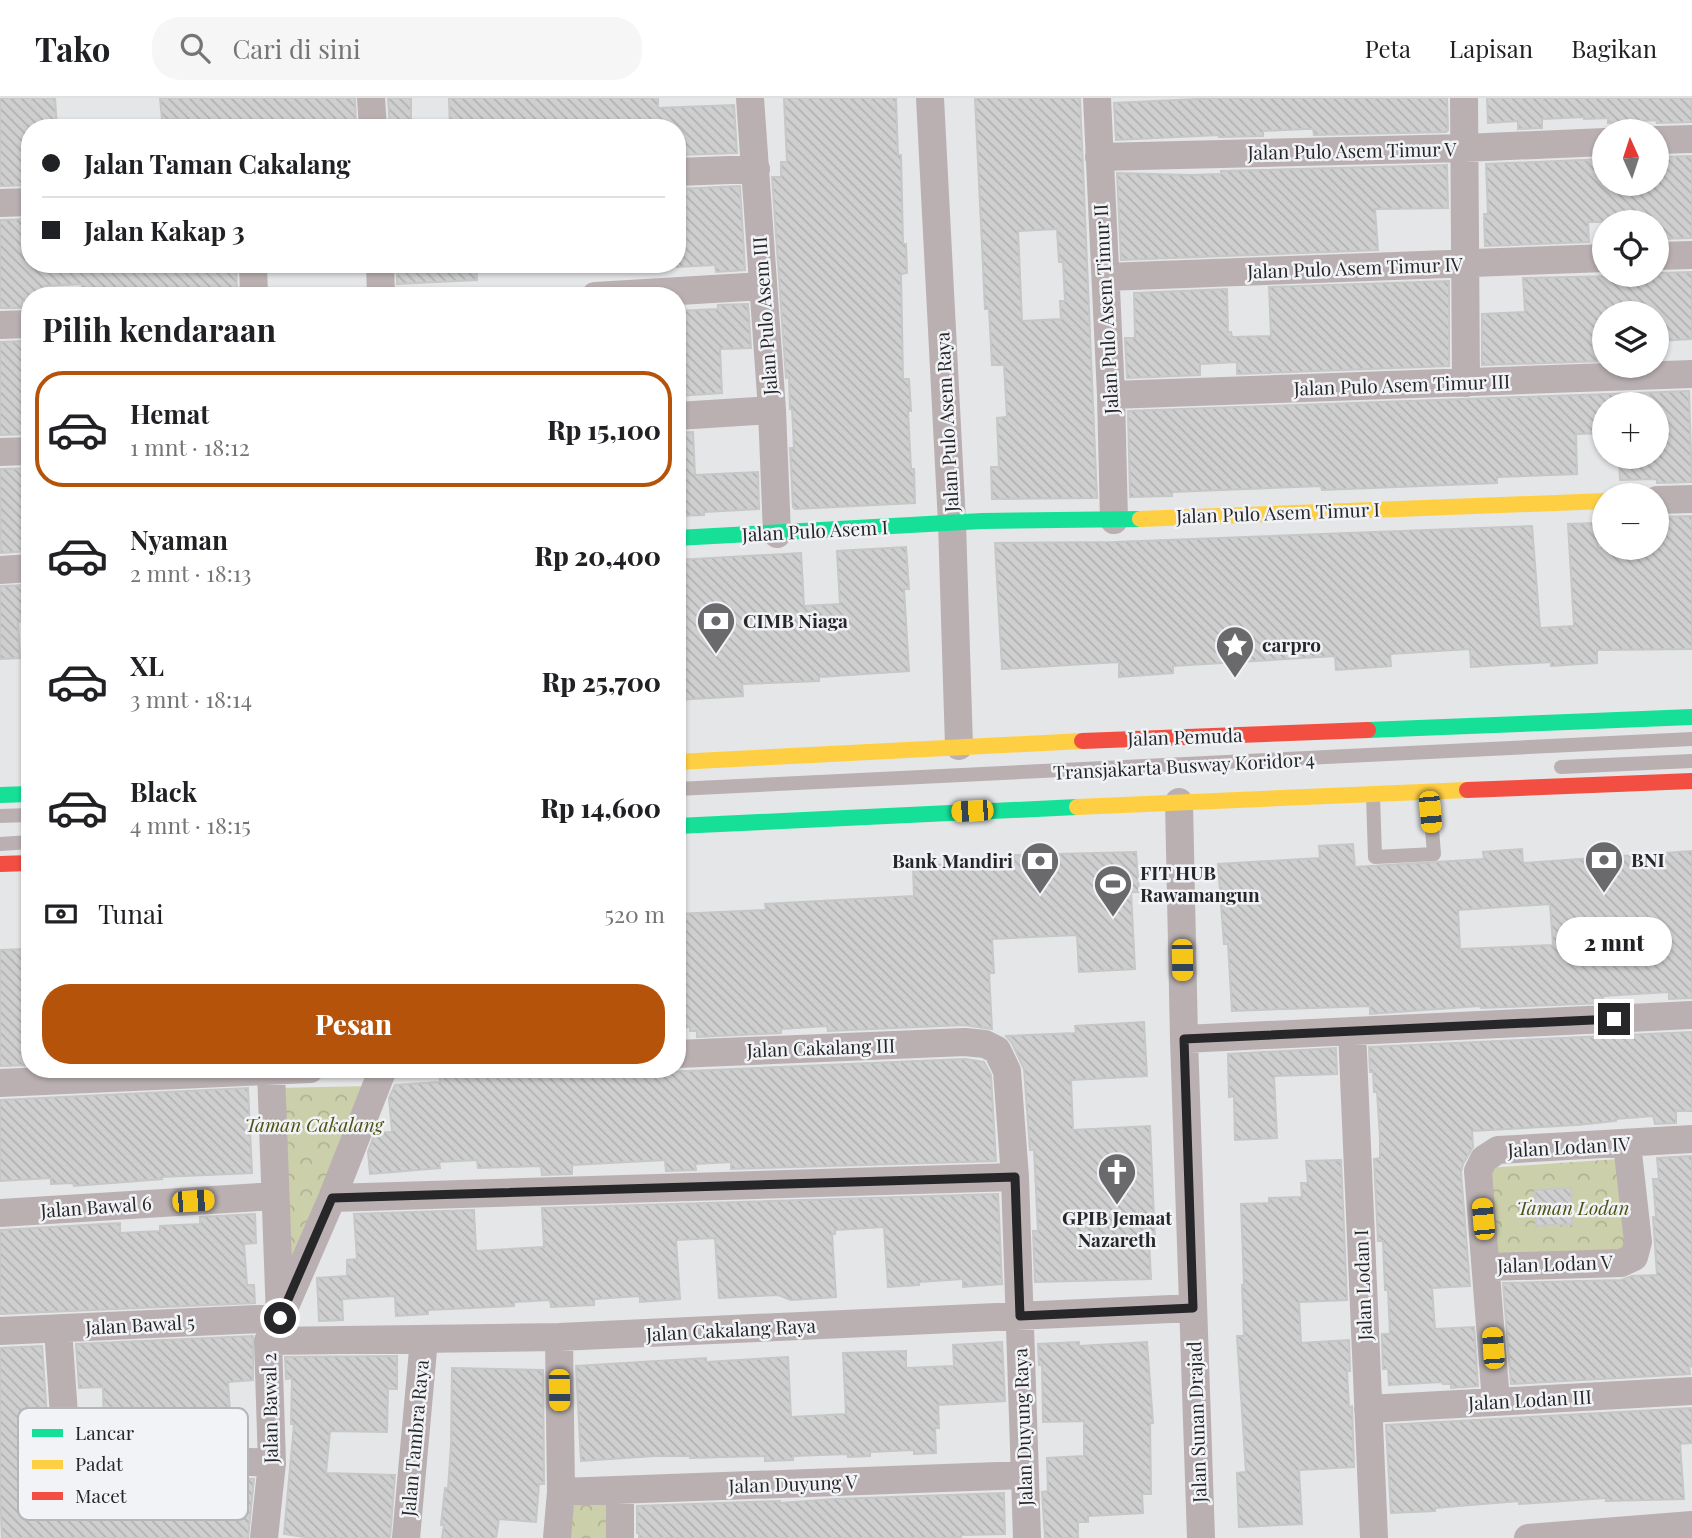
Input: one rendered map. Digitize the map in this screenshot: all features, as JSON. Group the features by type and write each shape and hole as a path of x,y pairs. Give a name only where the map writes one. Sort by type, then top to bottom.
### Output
{"main road":[{"name":"Jalan Pulo Asem Timur I","path":"952,523 1114,520 1592,502"},
{"name":"Jalan Pulo Asem I","path":"686,538 952,523"},
{"name":"Jalan Pemuda","path":"686,761 959,746 1692,717"},
{"path":"686,826 1692,781"},
{"path":"0,795 21,794"},
{"path":"0,864 21,863"}],"street":[{"path":"371,98 372,119"},
{"name":"Jalan Pulo Asem III","path":"750,98 772,410 777,534"},
{"name":"Jalan Pulo Asem Raya","path":"930,98 952,523 959,746"},
{"name":"Jalan Pulo Asem Timur II","path":"1097,98 1114,520"},
{"path":"1464,98 1466,383"},
{"path":"1670,140 1692,139"},
{"name":"Jalan Pulo Asem Timur V","path":"1098,158 1592,143"},
{"path":"686,172 755,169"},
{"path":"0,203 21,202"},
{"path":"1669,256 1692,255"},
{"name":"Jalan Pulo Asem Timur IV","path":"1106,277 1592,258"},
{"path":"686,291 763,286"},
{"path":"0,326 21,325"},
{"name":"Jalan Pulo Asem Timur III","path":"1111,395 1692,374"},
{"path":"686,415 772,410"},
{"path":"0,453 21,452"},
{"path":"1669,500 1692,499"},
{"path":"0,570 21,569"},
{"name":"Jalan Sunan Drajad","path":"1179,802 1201,1538"},
{"path":"1184,1039 1692,1015"},
{"name":"Jalan Lodan I","path":"1352,1031 1374,1538"},
{"name":"Jalan Cakalang III","path":"686,1054 965,1042 985,1044 997,1051 1007,1071 1015,1177"},
{"path":"0,1083 113,1078"},
{"name":"Jalan Bawal 2","path":"264,1538 272,1463 275,1196 271,1078"},
{"path":"274,1330 332,1198 379,1078"},
{"name":"Jalan Lodan IV","path":"1496,1402 1478,1171 1484,1159 1498,1150 1692,1139"},
{"name":"Jalan Lodan V","path":"1487,1267 1621,1263 1634,1257 1638,1242 1627,1144"},
{"path":"332,1198 1015,1177"},
{"name":"Jalan Duyung Raya","path":"1015,1177 1027,1538"},
{"name":"Jalan Bawal 6","path":"0,1213 275,1196"},
{"name":"Jalan Cakalang Raya","path":"274,1330 424,1339 559,1337 1193,1308"},
{"path":"58,1329 63,1408"},
{"name":"Jalan Bawal 5","path":"0,1331 274,1330"},
{"path":"557,1538 561,1492 559,1337"},
{"name":"Jalan Tambra Raya","path":"406,1538 424,1339"},
{"name":"Jalan Lodan III","path":"1368,1409 1692,1391"},
{"path":"248,1462 272,1463"},
{"name":"Jalan Duyung V","path":"561,1492 1025,1475"},
{"path":"620,1491 620,1538"},
{"path":"1528,1538 1692,1525"}],"lane":[{"name":"Transjakarta Busway Koridor 4","path":"686,789 1692,739"},
{"path":"1553,768 1692,761"},
{"path":"1373,794 1375,857 1434,854 1428,792"},
{"path":"0,816 21,815"},
{"path":"0,844 21,843"}],"green space":[{"name":"Taman Cakalang","path":"368,1086 289,1287 276,1088"},
{"name":"Taman Lodan","path":"1618,1159 1627,1250 1494,1259 1487,1168"},
{"path":"621,1503 621,1538 564,1538 567,1506"}],"building":[{"path":"0,98 55,98 56,119 21,119 21,185 0,186"},
{"path":"160,98 355,98 356,119 162,119"},
{"path":"388,98 411,98 411,119 389,119"},
{"path":"449,98 658,98 658,108 734,105 737,153 686,155 686,119 450,119"},
{"path":"784,98 896,98 898,155 901,155 903,244 906,244 907,273 901,274 903,379 909,379 911,411 908,411 915,503 793,507 790,448 794,448 792,409 789,377 786,378 772,177 781,177 781,162 787,162"},
{"path":"975,98 1080,98 1097,498 992,499 991,467 999,467 997,418 1007,417 1004,365 992,365 989,309 985,309","holes":["1057,229 1059,262 1063,262 1065,301 1060,301 1061,319 1022,321 1018,231"]},
{"path":"1218,98 1447,98 1448,130 1314,135 1313,129 1306,129 1263,131 1263,136 1219,135 1116,140 1114,103"},
{"path":"1487,98 1692,98 1692,122 1584,117 1542,119 1542,128 1518,129 1518,121 1488,123"},
{"path":"1692,156 1692,238 1669,239 1669,210 1592,210 1592,222 1588,222 1589,242 1485,246 1484,214 1488,214 1486,164 1592,160 1592,196 1670,196 1670,157"},
{"path":"1447,165 1448,208 1375,209 1378,250 1121,260 1117,173 1191,175 1221,174 1221,171"},
{"path":"740,186 745,270 716,272 715,265 686,267 686,189"},
{"path":"21,219 21,273 236,273 237,287 82,287 82,284 21,287 21,308 0,308 0,220"},
{"path":"1692,272 1692,339 1669,340 1669,301 1592,301 1592,361 1482,365 1482,314 1525,312 1523,278 1592,276 1592,287 1669,287 1669,273"},
{"path":"397,273 477,273 477,280 397,284"},
{"path":"1449,281 1449,366 1237,374 1237,362 1200,364 1200,375 1127,378 1125,338 1135,338 1134,293 1227,289 1228,332 1231,332 1232,337 1271,336 1269,287"},
{"path":"748,304 751,348 720,349 722,393 686,395 686,311 718,309 718,305"},
{"path":"21,341 21,434 0,435 0,342"},
{"path":"1689,391 1692,482 1620,480 1620,469 1669,469 1669,392 1661,392"},
{"path":"1592,394 1592,433 1576,434 1577,474 1497,477 1497,483 1322,490 1321,486 1172,492 1172,496 1130,497 1128,411"},
{"path":"686,432 693,432 695,475 758,472 759,509 686,516"},
{"path":"21,468 21,552 1,553 0,469"},
{"path":"1692,516 1692,649 1597,650 1597,663 1551,666 1551,662 1471,667 1470,649 1390,654 1391,666 1336,670 1335,656 1173,666 1173,673 1119,677 1119,662 1002,669 995,543 1115,542 1532,526 1540,628 1574,626 1568,524 1592,523 1592,560 1669,560 1669,517"},
{"path":"906,547 909,589 904,589 909,671 819,677 819,681 742,684 743,696 686,699 686,559 801,553 804,606 840,604 837,551"},
{"path":"21,585 21,622 18,622 20,658 0,659 0,586"},
{"path":"1353,844 1355,867 1484,859 1483,852 1522,849 1523,863 1692,851 1692,998 1669,999 1669,992 1603,996 1604,1003 1480,1006 1370,1014 1370,1006 1232,1011 1228,944 1224,944 1218,864 1320,858 1319,846","holes":["1550,904 1553,945 1460,949 1458,910"]},
{"path":"1136,852 1139,892 1131,892 1135,969 1079,972 1077,935 992,939 994,973 989,973 992,1029 964,1025 828,1031 827,1026 781,1029 781,1033 697,1037 697,1031 690,1031 690,1027 686,1027 686,914 766,910 765,904 914,896 913,866 1014,861 1014,855"},
{"path":"21,949 21,1065 0,1066 0,950"},
{"path":"1144,1022 1147,1076 1071,1080 1073,1130 1150,1126 1155,1241 1149,1241 1151,1279 1035,1282 1033,1231 1038,1231 1034,1150 1030,1150 1024,1069 1006,1036 1076,1033 1075,1026"},
{"path":"1692,1032 1692,1111 1676,1111 1676,1123 1655,1124 1653,1116 1577,1125 1472,1131 1473,1147 1461,1172 1470,1286 1432,1288 1435,1329 1474,1327 1478,1386 1451,1388 1451,1384 1442,1382 1389,1385 1388,1369 1383,1369 1382,1339 1382,1334 1390,1334 1388,1290 1385,1290 1383,1241 1378,1241 1374,1159 1380,1158 1380,1138 1377,1092 1374,1092 1373,1072 1370,1072 1369,1047"},
{"path":"1336,1048 1337,1074 1274,1076 1277,1138 1235,1140 1234,1096 1229,1097 1228,1054"},
{"path":"965,1059 984,1062 991,1075 996,1161 731,1169 731,1162 695,1164 696,1170 666,1171 665,1160 572,1165 572,1174 542,1175 541,1166 478,1168 477,1160 439,1162 440,1168 370,1174 368,1152 375,1133 392,1132 389,1098 395,1085 440,1082 440,1078 686,1078 686,1071"},
{"path":"248,1088 252,1173 161,1177 162,1179 74,1186 73,1183 51,1184 51,1178 0,1181 0,1100"},
{"path":"1692,1156 1690,1374 1511,1384 1503,1283 1621,1280 1632,1276 1657,1275 1653,1179 1659,1179 1657,1158"},
{"path":"1341,1160 1347,1300 1299,1302 1301,1343 1349,1340 1350,1371 1347,1371 1349,1407 1352,1406 1354,1467 1299,1470 1302,1524 1239,1527 1237,1473 1246,1472 1237,1336 1244,1336 1241,1204 1269,1203 1269,1198 1302,1197 1301,1183 1308,1183 1306,1161"},
{"path":"1571,1188 1572,1224 1536,1226 1535,1190"},
{"path":"998,1194 1002,1284 963,1287 963,1279 888,1287 884,1227 835,1230 835,1234 832,1234 836,1297 791,1300 778,1295 719,1298 715,1238 676,1240 680,1299 640,1302 640,1296 594,1299 594,1305 551,1307 550,1300 514,1302 514,1306 428,1310 428,1314 396,1316 395,1296 342,1299 343,1320 319,1321 317,1278 347,1276 347,1260 357,1259 354,1214 474,1210 476,1251 544,1247 542,1208"},
{"path":"255,1214 256,1243 244,1244 247,1285 254,1285 255,1303 0,1314 0,1230 120,1223 120,1233 160,1231 160,1226 200,1224 200,1217"},
{"path":"253,1336 253,1380 228,1382 230,1408 103,1408 103,1387 79,1388 76,1344"},
{"path":"1002,1342 1005,1401 938,1405 936,1453 914,1454 914,1450 870,1452 870,1456 793,1456 793,1460 765,1461 765,1456 655,1456 581,1461 576,1366 706,1358 706,1362 788,1357 791,1417 846,1414 843,1353 906,1351 906,1368 954,1366 953,1345"},
{"path":"1079,1342 1079,1346 1147,1342 1153,1423 1150,1423 1151,1494 1142,1494 1143,1513 1088,1516 1088,1522 1078,1522 1078,1538 1045,1538 1042,1492 1048,1491 1047,1458 1084,1456 1084,1421 1043,1422 1042,1365 1039,1365 1038,1344"},
{"path":"42,1346 46,1408 18,1408 18,1520 248,1520 248,1479 254,1479 248,1538 2,1538 0,1348"},
{"path":"397,1356 397,1389 388,1389 387,1432 330,1431 326,1473 395,1475 390,1538 311,1538 284,1534 294,1424 291,1424 292,1378 286,1379 285,1357"},
{"path":"452,1368 543,1370 544,1484 539,1484 536,1522 499,1519 496,1538 442,1538 444,1525 441,1525 445,1488 448,1489 451,1445"},
{"path":"1692,1408 1692,1443 1680,1444 1684,1499 1606,1501 1606,1498 1519,1504 1519,1501 1435,1508 1435,1511 1391,1513 1386,1425"},
{"path":"1004,1493 1005,1534 941,1538 639,1538 637,1533 637,1506"}],"traffic: fast":[{"path":"686,537 982,521 1140,519"},
{"path":"1368,730 1692,717"},
{"path":"0,795 21,794"},
{"path":"686,826 1077,807"}],"traffic: slow":[{"path":"1140,519 1592,502"},
{"path":"686,762 1082,741"},
{"path":"1077,807 1467,790"}],"traffic: jam":[{"path":"1082,741 1368,730"},
{"path":"1467,790 1692,781"},
{"path":"0,864 21,863"}],"place":[{"name":"CIMB Niaga","path":"716,655"},
{"name":"carpro","path":"1235,679"},
{"name":"BNI","path":"1604,894"},
{"name":"Bank Mandiri","path":"1040,895"},
{"name":"FIT HUB Rawamangun","path":"1113,918"},
{"name":"GPIB Jemaat Nazareth","path":"1117,1206"}],"route":[{"path":"280,1318 332,1198 1015,1177 1017,1299 1020,1316 1193,1308 1184,1039 1614,1019"}]}
